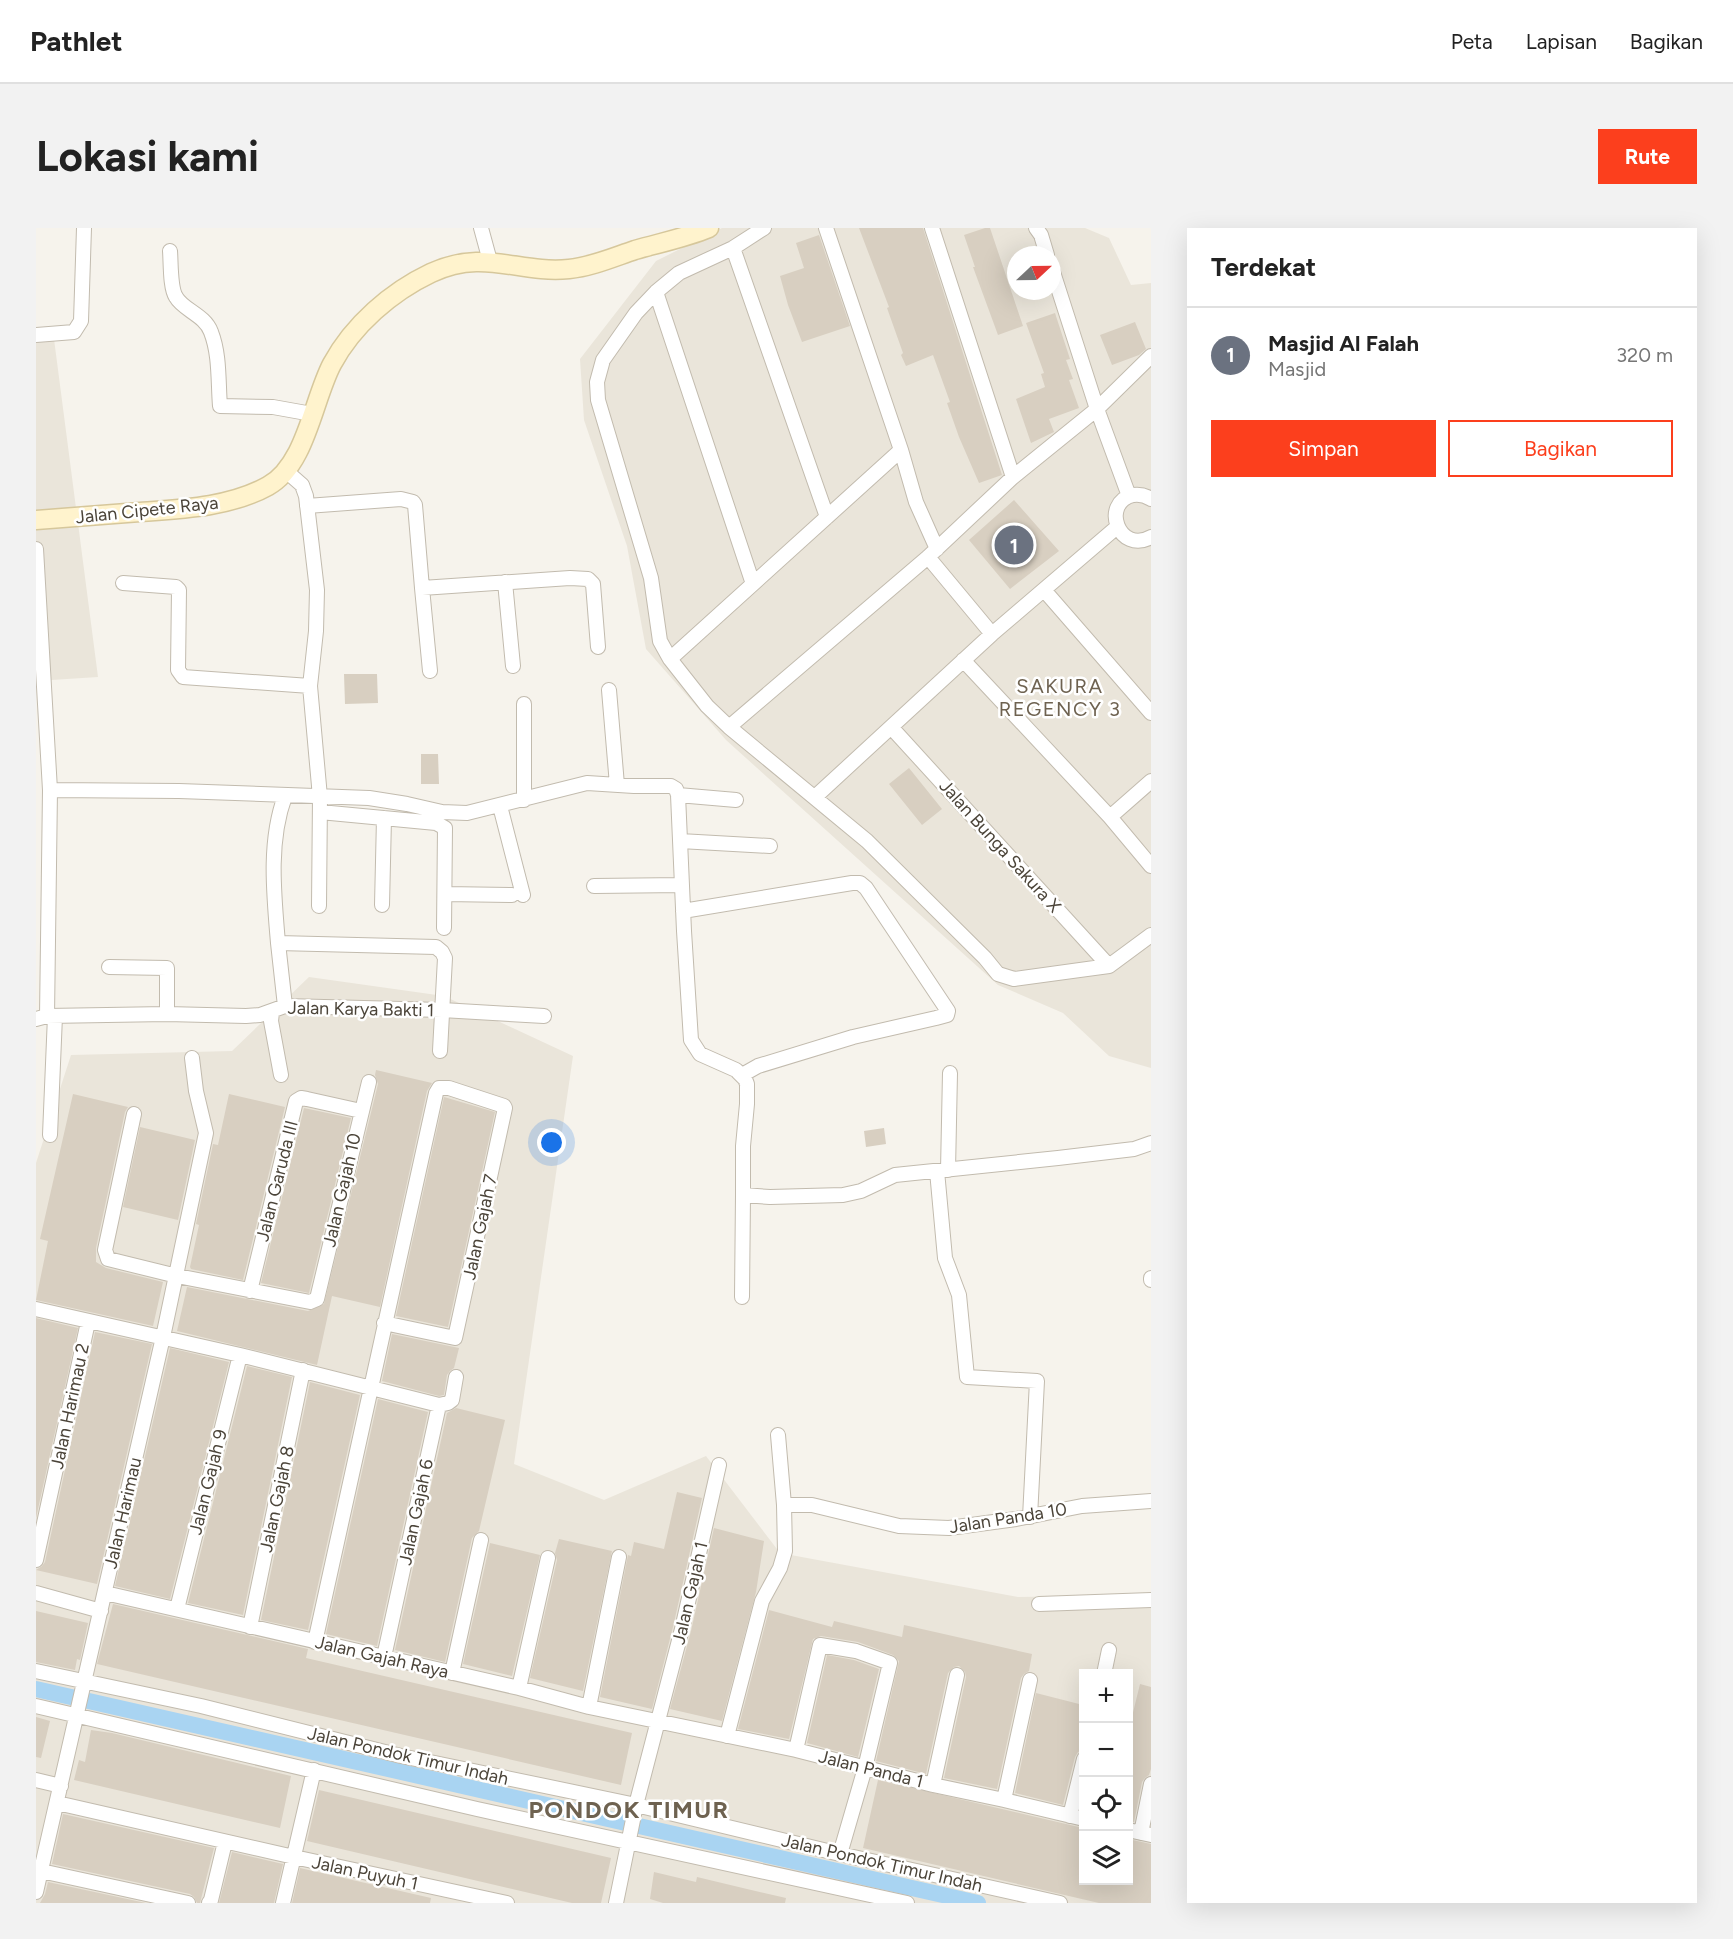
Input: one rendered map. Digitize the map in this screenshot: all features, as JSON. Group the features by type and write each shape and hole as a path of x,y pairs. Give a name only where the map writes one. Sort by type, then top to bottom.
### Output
{"main road":[{"name":"Jalan Cipete Raya","path":"36,520 182,509 223,503 270,485 286,471 296,455 339,351 358,327 391,297 433,272 468,262 490,261 545,269 576,268 709,228"}],"street":[{"path":"36,335 74,333 78,328 81,321 84,228"},
{"path":"481,228 490,261"},
{"path":"764,228 733,249 679,273 656,292 636,313 603,360 597,382 598,400 651,578 660,641 670,659 707,706 729,727 867,841 985,958 998,974 1014,979 1109,966 1151,935"},
{"path":"826,228 901,450 932,553 992,634"},
{"path":"932,228 1013,477"},
{"path":"1036,228 1044,246"},
{"path":"733,249 827,517"},
{"path":"170,251 174,295 180,303 196,313 211,330 216,350 220,406 273,407 312,414"},
{"path":"656,292 753,584"},
{"path":"1061,297 1097,409 1129,496"},
{"path":"729,727 932,553 1013,477 1097,409 1151,356"},
{"path":"670,659 901,450"},
{"path":"286,471 302,485 307,506 317,590 316,631 310,686 320,797 319,906"},
{"path":"1148,542 1130,540 1117,527 1115,518 1122,501 1129,496 1138,494 1150,498"},
{"path":"307,506 401,499 413,502 430,671"},
{"path":"814,797 992,634 1117,527"},
{"path":"36,549 43,645 42,750 50,790 43,826 50,1135"},
{"path":"422,588 570,578 590,579 593,584 597,647"},
{"path":"505,582 513,666"},
{"path":"123,583 176,587 179,590 178,670 183,677 310,686"},
{"path":"1044,590 1151,713"},
{"path":"963,660 1110,817 1151,866"},
{"path":"609,690 617,785"},
{"path":"524,704 524,800"},
{"name":"Jalan Bunga Sakura X","path":"891,727 1109,966"},
{"path":"1110,817 1151,781"},
{"path":"50,790 179,791 369,798 454,813 467,813 587,783 671,786 676,789 691,1040 700,1054 728,1065 742,1075 747,1084 743,1146 742,1298"},
{"path":"281,1075 271,1021 278,1009 278,943 274,892 275,838 279,812 285,795"},
{"path":"678,795 736,800"},
{"path":"445,894 518,895 500,806"},
{"path":"320,812 436,823 445,828 444,928"},
{"path":"382,905 384,818"},
{"path":"680,841 770,846"},
{"path":"683,911 860,883 866,888 948,1011 947,1015 853,1038 762,1065 742,1075"},
{"path":"594,886 682,885"},
{"path":"278,943 436,947 442,951 445,958 440,1052"},
{"path":"109,967 167,968 166,1014"},
{"name":"Jalan Karya Bakti 1","path":"46,1017 166,1014 246,1016 260,1015 278,1009 442,1010 544,1016"},
{"name":"Jalan Harimau","path":"36,1892 177,1276 206,1133 196,1091 192,1058"},
{"path":"950,1073 942,1170 945,1258 959,1295 967,1377 1037,1381 1030,1516"},
{"name":"Jalan Gajah 10","path":"250,1291 310,1302 317,1299 369,1082"},
{"name":"Jalan Gajah 7","path":"439,1088 449,1088 504,1106 504,1116 455,1338 384,1323 439,1088"},
{"name":"Jalan Garuda III","path":"250,1291 296,1101 307,1098 361,1111"},
{"path":"134,1114 104,1253 111,1261 250,1291"},
{"path":"743,1195 843,1196 895,1175 1134,1149 1151,1143"},
{"path":"36,1310 240,1355 439,1405"},
{"name":"Jalan Harimau 2","path":"36,1560 88,1322"},
{"path":"315,1642 372,1388 384,1323"},
{"name":"Jalan Gajah 9","path":"177,1609 240,1355"},
{"name":"Jalan Gajah 8","path":"250,1627 303,1370"},
{"name":"Jalan Gajah 6","path":"384,1657 439,1405 448,1404 452,1400 456,1377"},
{"path":"727,1736 762,1601 780,1568 785,1551 778,1435"},
{"name":"Jalan Gajah 1","path":"616,1903 635,1809 682,1629 719,1465"},
{"name":"Jalan Panda 10","path":"784,1505 812,1505 899,1526 949,1528 1082,1506 1151,1501"},
{"path":"452,1673 481,1540"},
{"path":"589,1707 619,1557"},
{"path":"519,1688 548,1558"},
{"path":"36,1593 101,1611"},
{"name":"Jalan Gajah Raya","path":"105,1593 519,1688 589,1707 658,1721"},
{"path":"1039,1604 1151,1600"},
{"path":"796,1750 820,1645 856,1651 890,1663 865,1768 840,1854"},
{"path":"1105,1669 1109,1650"},
{"name":"Jalan Pondok Timur Indah","path":"36,1671 84,1686 201,1706 401,1756 1060,1903"},
{"path":"933,1785 957,1676"},
{"path":"1004,1800 1030,1680"},
{"name":"Jalan Pondok Timur Indah","path":"36,1706 77,1713 477,1809 630,1837 907,1903"},
{"name":"Jalan Panda 1","path":"658,1721 796,1750 1077,1818"},
{"path":"283,1903 314,1770"},
{"path":"1077,1818 1081,1777"},
{"path":"36,1780 61,1786"},
{"path":"1140,1833 1151,1784"},
{"name":"Jalan Puyuh 1","path":"57,1803 507,1903"},
{"path":"209,1903 212,1900 225,1842"},
{"path":"41,1871 188,1903"}],"shaded area":[{"name":"SAKURA REGENCY 3","path":"722,228 1085,228 1109,238 1131,285 1151,283 1151,1068 1109,1056 1063,1013 998,985 726,740 646,649 627,546 584,420 580,359 656,261"},
{"path":"36,337 54,339 98,677 36,681"},
{"path":"309,977 444,996 573,1056 514,1464 604,1500 706,1456 780,1553 1018,1597 1151,1595 1151,1903 36,1903 36,1163 71,1055 232,1051"}],"building":[{"path":"859,228 923,228 1002,475 979,483 959,437 947,403 950,402 933,355 906,366 887,308 889,307"},
{"path":"990,228 1007,278 1007,300 1014,300 1023,326 998,335 964,235"},
{"path":"819,235 850,326 802,342 780,276 804,268 796,243"},
{"path":"1055,313 1070,359 1066,360 1073,379 1069,380 1079,408 1049,419 1054,432 1031,443 1016,399 1045,387 1041,374 1044,373 1026,323"},
{"path":"1135,322 1146,349 1139,355 1112,365 1100,335"},
{"path":"1014,500 1059,551 1010,589 969,540"},
{"path":"344,674 377,674 378,703 345,704"},
{"path":"421,754 438,754 439,784 421,784"},
{"path":"909,768 942,809 922,825 889,784"},
{"path":"376,1070 432,1083 427,1091 380,1307 332,1296 317,1365 177,1331 187,1287 308,1311 324,1304 378,1084"},
{"path":"73,1094 128,1107 125,1112 96,1248 96,1262 106,1268 163,1282 153,1326 36,1300 48,1241 40,1239"},
{"path":"229,1094 285,1107 243,1280 190,1267 199,1225 196,1224 213,1144 218,1145"},
{"path":"444,1097 495,1112 448,1327 396,1316"},
{"path":"304,1108 351,1118 309,1293 261,1283"},
{"path":"140,1127 195,1140 178,1220 123,1207"},
{"path":"884,1128 886,1144 866,1147 864,1131"},
{"path":"36,1318 78,1328 36,1518"},
{"path":"95,1332 152,1344 97,1584 36,1570 45,1562"},
{"path":"392,1334 459,1348 454,1368 447,1375 444,1395 439,1396 382,1381"},
{"path":"170,1348 229,1362 170,1599 115,1586"},
{"path":"247,1366 292,1377 243,1615 188,1603"},
{"path":"310,1382 360,1395 308,1630 261,1620"},
{"path":"378,1399 428,1412 377,1646 326,1634"},
{"path":"456,1408 505,1420 479,1531 472,1538 445,1662 395,1650 447,1413"},
{"path":"677,1492 702,1498 652,1709 600,1697 628,1555 631,1556 634,1542 664,1549"},
{"path":"714,1528 764,1541 756,1592 722,1721 670,1709 691,1631"},
{"path":"559,1539 612,1551 583,1691 530,1678 557,1560 555,1553"},
{"path":"490,1543 540,1555 512,1676 463,1664"},
{"path":"113,1604 308,1649 306,1658 632,1733 621,1785 97,1664"},
{"path":"769,1610 832,1627 834,1621 902,1637 904,1625 1032,1654 1029,1671 1021,1678 997,1789 944,1778 966,1677 965,1672 959,1666 954,1667 948,1673 926,1774 876,1761 899,1661 893,1655 858,1642 821,1636 813,1639 789,1739 738,1729"},
{"path":"36,1611 88,1623 80,1660 77,1659 75,1670 36,1662"},
{"path":"827,1655 854,1660 879,1669 858,1757 807,1743"},
{"path":"1140,1684 1151,1687 1151,1769 1142,1782 1134,1822 1133,1822 1133,1713"},
{"path":"1036,1693 1079,1704 1079,1752 1075,1757 1063,1805 1015,1793"},
{"path":"36,1717 50,1721 41,1758 36,1757"},
{"path":"91,1730 291,1776 280,1828 74,1780 79,1760 85,1762"},
{"path":"878,1780 1079,1827 1079,1885 1133,1885 1133,1840 1151,1844 1151,1903 1099,1903 863,1848"},
{"path":"319,1790 611,1858 601,1903 572,1903 307,1841"},
{"path":"63,1814 214,1848 200,1903 197,1903 190,1894 52,1864"},
{"path":"232,1852 283,1864 274,1903 219,1903"},
{"path":"300,1868 431,1898 430,1903 292,1903"},
{"path":"654,1872 696,1882 697,1877 786,1898 785,1903 663,1903 650,1899"},
{"path":"48,1882 146,1903 40,1903"}],"waterway":[{"path":"36,1689 978,1903"}],"place":[{"name":"Masjid Al Falah","path":"1014,545"}],"district":[{"name":"SAKURA REGENCY 3","path":"1060,698"},
{"name":"PONDOK TIMUR","path":"629,1810"}]}
